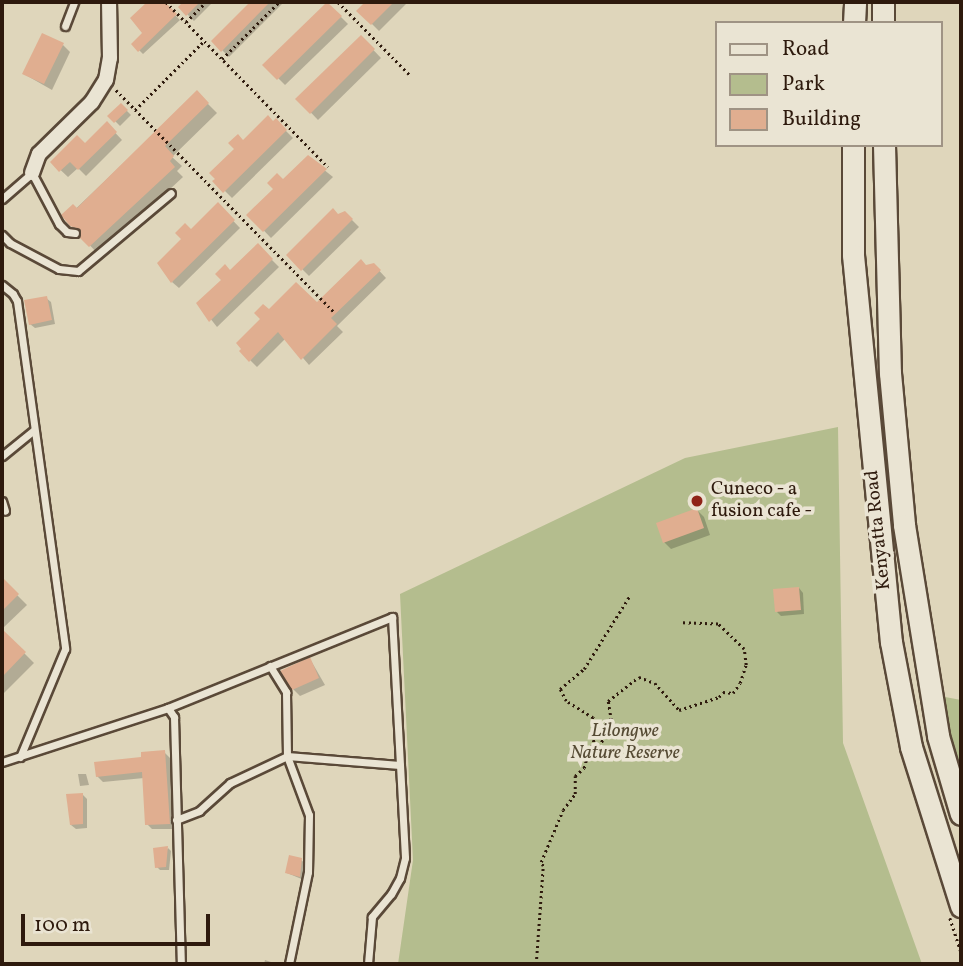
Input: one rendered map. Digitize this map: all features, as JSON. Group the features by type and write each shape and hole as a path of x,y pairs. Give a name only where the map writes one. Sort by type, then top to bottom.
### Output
{"main road":[{"path":"855,2 855,21"},
{"path":"883,2 883,21"},
{"name":"Kenyatta Road","path":"853,147 853,255 891,642 911,747 961,906"},
{"name":"Kenyatta Road","path":"884,147 890,373 904,525 938,736 961,814"}],"street":[{"path":"32,173 39,154 92,102 106,80 110,58 109,2"}],"lane":[{"path":"65,26 74,2"},
{"path":"2,200 32,173 60,224 67,232 75,233"},
{"path":"2,235 25,252 59,268 78,271 171,193"},
{"path":"2,285 17,301 65,649 20,757"},
{"path":"2,456 34,430"},
{"path":"2,501 5,511"},
{"path":"2,762 81,734 168,708 392,617 405,858 400,878 372,917 368,964"},
{"path":"270,666 286,692 287,756 309,815 308,872 289,964"},
{"path":"168,708 174,717 181,964"},
{"path":"176,820 199,811 230,783 287,756 400,765"}],"path":[{"path":"166,2 328,167"},
{"path":"186,22 206,2"},
{"path":"222,59 279,2"},
{"path":"338,2 411,76"},
{"path":"135,110 204,41"},
{"path":"106,80 334,312"},
{"path":"536,964 543,866 541,862 564,810 575,794 575,776 584,768 599,728 593,718 566,702 560,689 584,669 629,597"},
{"path":"587,757 597,752 611,720 608,701 639,677 656,683 679,710 719,697 723,692 733,693 746,666 744,649 718,624 682,623"}],"green space":[{"name":"Lilongwe Nature Reserve","path":"838,427 843,743 922,964 398,964 413,860 400,594 685,458"},
{"path":"924,693 961,700 961,812"}],"building":[{"path":"147,2 165,2 177,14 138,52 131,44 142,33 130,18"},
{"path":"183,2 200,2 186,16 178,7"},
{"path":"250,2 270,2 221,52 211,41"},
{"path":"327,2 342,16 277,80 262,65"},
{"path":"365,2 394,2 371,25 356,11"},
{"path":"42,33 64,43 44,84 22,74"},
{"path":"361,35 375,49 310,114 295,99"},
{"path":"197,90 209,103 165,146 174,156 170,161 175,167 89,247 79,237 79,229 70,226 61,215 73,204 77,208"},
{"path":"121,103 128,110 114,123 107,116"},
{"path":"268,115 273,121 276,118 287,130 223,193 212,181 215,179 209,173 234,149 228,143 238,134 243,140"},
{"path":"107,121 117,132 78,170 70,162 59,172 50,162 77,135 85,143"},
{"path":"308,155 327,169 263,232 246,215 273,189 267,183 277,173 283,179"},
{"path":"218,202 235,220 171,283 157,263 181,239 175,233 185,223 191,229"},
{"path":"333,208 338,214 345,211 353,219 301,271 286,255"},
{"path":"258,243 273,259 209,322 196,303 221,280 215,274 225,264 230,270"},
{"path":"361,259 366,265 374,263 381,270 331,318 337,324 301,360 278,332 249,362 239,351 241,349 236,343 260,319 254,313 263,304 269,309 296,282 317,302"},
{"path":"47,296 52,320 29,325 24,300"},
{"path":"697,508 704,528 663,543 656,523"},
{"path":"2,577 19,594 2,611"},
{"path":"799,587 801,610 775,612 773,589"},
{"path":"2,629 26,652 2,677"},
{"path":"310,657 319,678 292,690 280,671"},
{"path":"165,750 170,824 145,825 142,772 96,777 94,762 141,757 141,752"},
{"path":"83,793 83,824 70,825 66,794"},
{"path":"168,846 166,867 155,868 153,848"},
{"path":"289,855 302,858 300,877 285,873"}],"place":[{"name":"Cuneco - a fusion cafe -","path":"697,501"}]}
